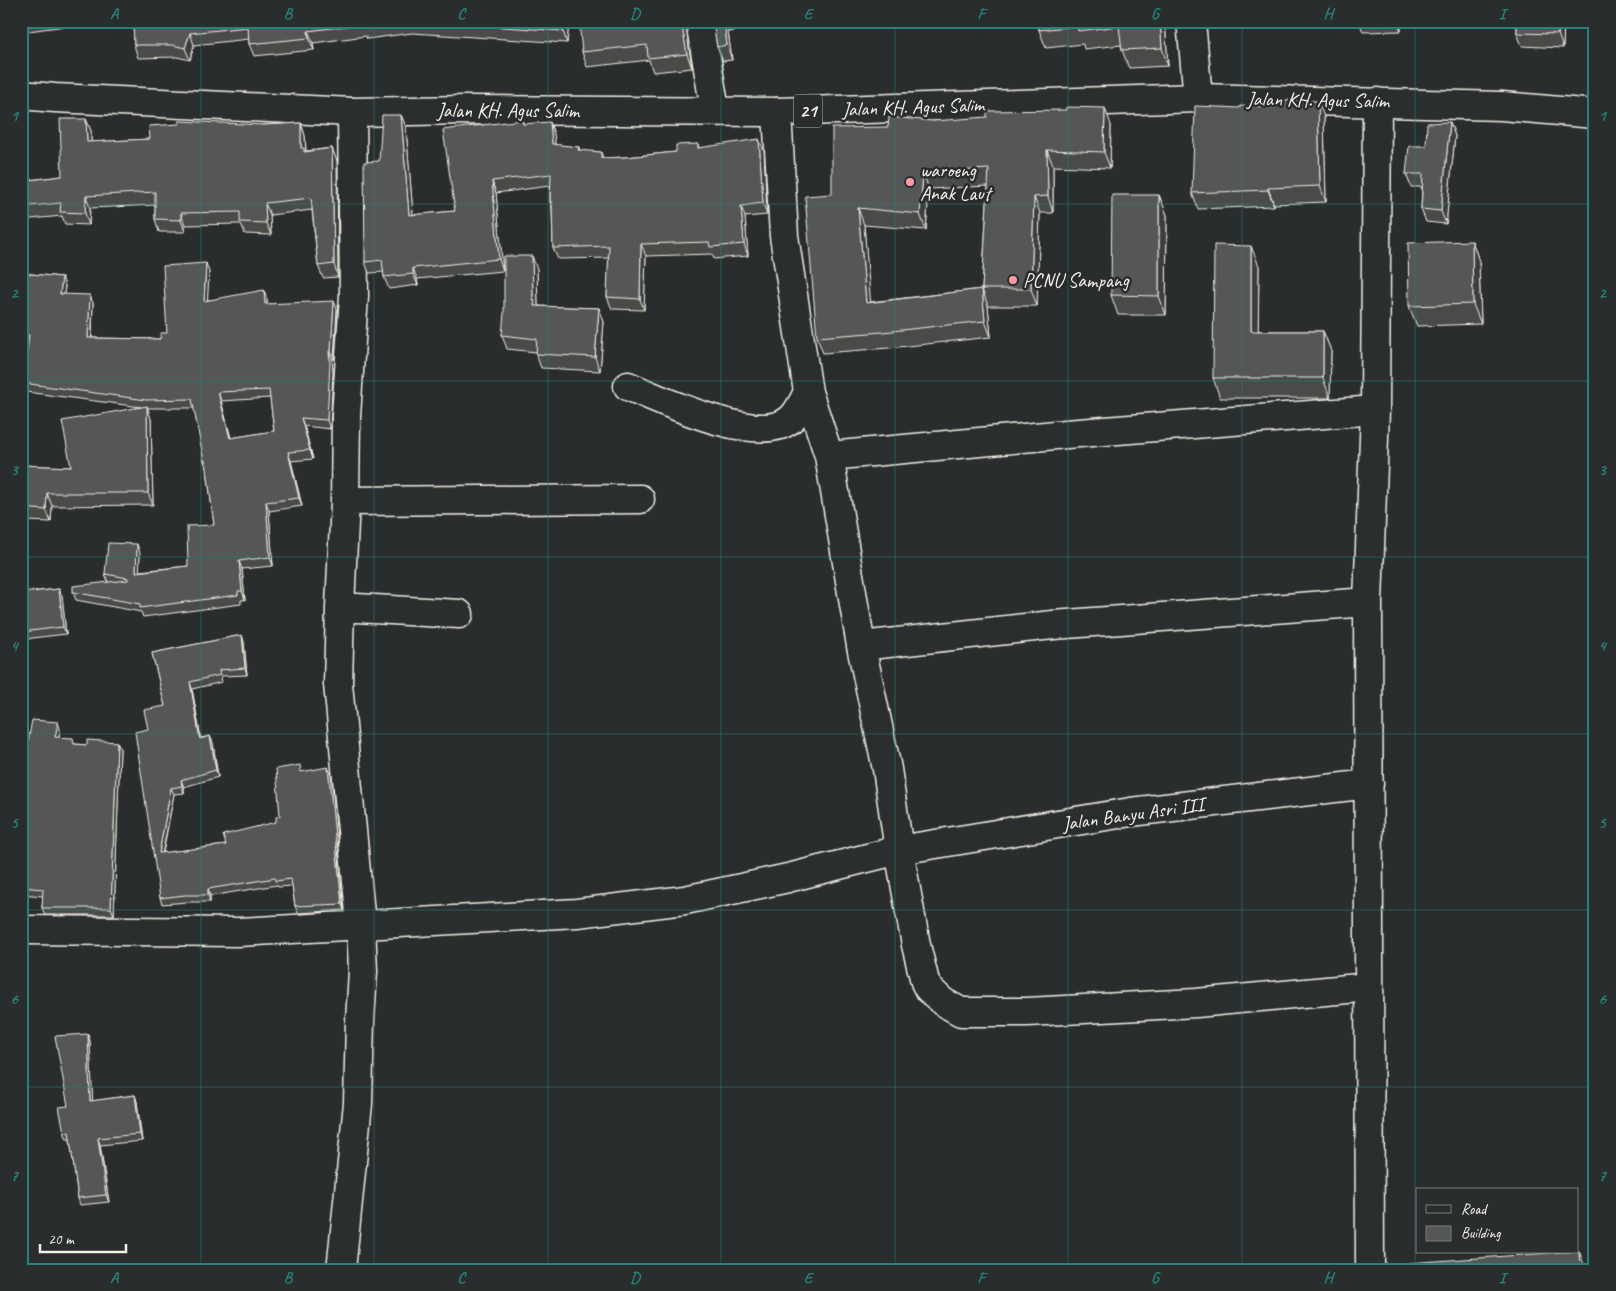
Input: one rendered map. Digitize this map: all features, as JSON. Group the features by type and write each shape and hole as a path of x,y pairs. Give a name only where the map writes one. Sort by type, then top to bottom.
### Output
{"main road":[{"path":"700,21 714,110"},
{"path":"1192,21 1198,98"},
{"name":"Jalan KH. Agus Salim","path":"21,95 352,112 468,110 714,110 776,112 1198,98 1502,106 1595,114"},
{"path":"1370,1270 1368,602 1375,410 1377,102"},
{"path":"341,1270 358,1103 363,971 361,924 338,684 345,501 346,416 354,296 352,112"},
{"path":"776,112 784,236 808,392 828,456 862,646 887,769 899,850 925,982 928,988 937,998 962,1012 1027,1012 1196,1003 1369,987"},
{"path":"628,386 690,412 732,424 752,427 772,426 784,423 792,418 808,392"},
{"path":"828,456 1066,434 1375,410"},
{"path":"345,501 640,499"},
{"path":"862,646 1053,625 1368,602"},
{"path":"340,607 459,614"},
{"name":"Jalan Banyu Asri III","path":"21,930 238,932 578,913 685,900 788,878 899,850 1131,812 1369,784"}],"building":[{"path":"133,21 406,21 308,31 309,38 249,44 248,27 190,33 185,48 172,45 134,45"},
{"path":"413,21 564,21 563,31"},
{"path":"579,21 681,21 687,54 648,58 647,45 582,52"},
{"path":"713,21 724,21 727,45 717,47"},
{"path":"1038,21 1160,21 1162,48 1122,50 1119,26 1078,31 1077,26 1039,30"},
{"path":"1517,21 1559,21 1558,34 1517,33"},
{"path":"1276,100 1318,101 1320,186 1192,193 1195,106 1276,107"},
{"path":"1066,107 1105,108 1104,152 1047,150 1048,196 1034,197 1031,289 982,289 985,321 817,337 805,196 832,194 832,128 888,127 889,117 933,121 987,117 987,111 1066,110","holes":["989,169 982,289 866,303 858,208 920,214 923,173"]},
{"path":"382,115 401,115 409,215 455,211 443,130 522,120 523,124 550,122 552,144 579,147 578,150 601,152 601,158 676,152 676,145 698,144 698,148 759,139 763,203 741,206 744,244 710,247 709,242 641,244 640,299 607,297 609,246 553,248 552,202 550,202 551,174 492,181 499,259 413,268 413,274 384,277 382,260 365,262 364,162 379,161"},
{"path":"60,119 86,119 87,142 150,139 149,126 179,124 179,121 263,125 301,123 301,148 304,148 304,152 332,148 334,264 318,266 311,198 265,203 266,223 240,222 240,212 181,213 181,220 155,219 155,192 86,196 85,213 60,212 61,203 21,207 21,181 62,176"},
{"path":"1450,122 1441,211 1421,209 1423,174 1406,174 1409,146 1426,146 1427,123"},
{"path":"1112,195 1159,195 1159,296 1111,295"},
{"path":"1472,241 1473,304 1409,306 1408,243"},
{"path":"1214,245 1251,246 1251,331 1323,331 1323,378 1213,378"},
{"path":"504,256 532,256 534,306 599,308 595,357 536,354 537,339 502,335"},
{"path":"206,263 204,301 264,290 265,304 334,301 331,351 329,351 327,420 301,418 310,450 288,452 299,498 266,502 270,557 239,561 242,591 238,591 238,595 140,608 140,604 73,592 73,586 128,580 128,578 105,574 108,543 137,544 136,572 188,566 187,526 214,525 206,461 204,461 192,399 146,400 23,383 29,335 21,334 21,273 62,277 60,294 90,295 88,338 160,339 161,333 167,333 163,266","holes":["269,390 274,431 230,438 218,392"]},
{"path":"147,406 148,493 47,493 46,510 21,508 21,465 71,467 62,421"},
{"path":"59,589 63,627 21,634 21,593"},
{"path":"242,635 245,668 219,670 220,675 190,682 200,739 210,736 216,770 181,780 182,786 171,788 159,853 226,845 223,835 276,822 276,817 280,816 276,769 300,765 301,772 328,767 342,904 295,906 291,879 275,881 275,878 208,889 208,895 160,898 135,732 148,729 144,710 165,706 152,653"},
{"path":"32,720 58,722 55,737 73,738 74,744 87,745 87,740 117,742 111,908 42,908 43,889 21,887 21,748 27,748"},
{"path":"88,1034 90,1101 135,1095 140,1134 98,1138 106,1195 78,1198 69,1132 64,1132 59,1107 68,1106 55,1036"},
{"path":"1579,1251 1580,1270 1409,1270 1408,1263 1535,1254 1578,1254"}],"place":[{"name":"waroeng Anak Laut","path":"910,182"},
{"name":"PCNU Sampang","path":"1013,280"}]}
